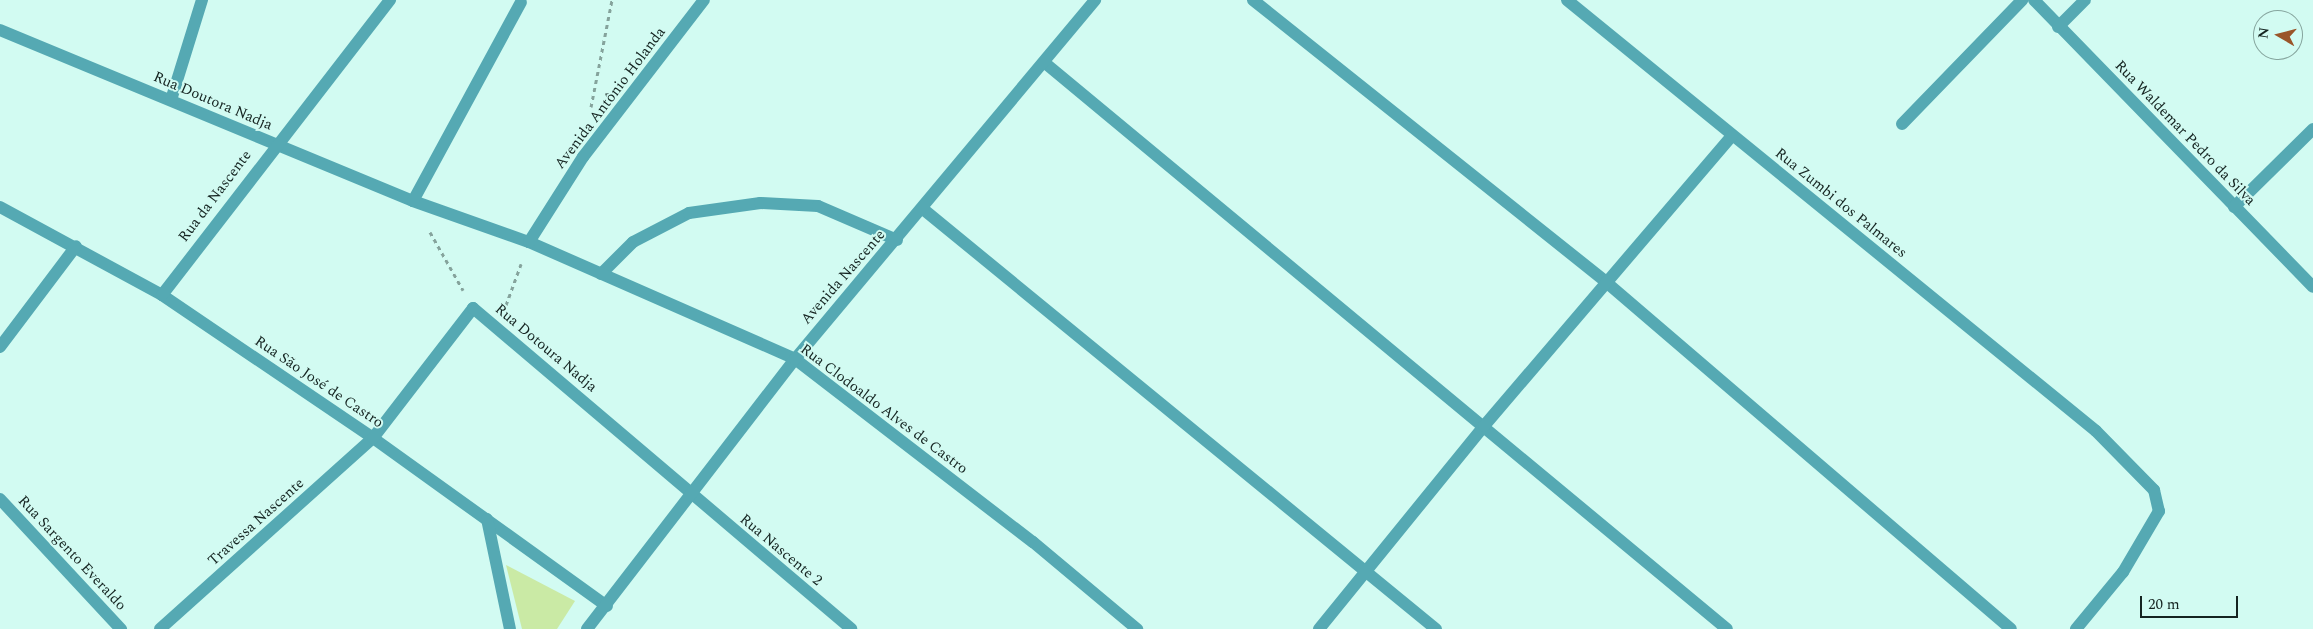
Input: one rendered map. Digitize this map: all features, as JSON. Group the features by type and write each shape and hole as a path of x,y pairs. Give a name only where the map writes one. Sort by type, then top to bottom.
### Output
{"street":[{"path":"172,100 202,0"},
{"name":"Rua da Nascente","path":"162,295 274,145 390,0"},
{"name":"Avenida Antônio Holanda","path":"529,242 583,157 704,0"},
{"name":"Avenida Nascente","path":"587,629 607,606 794,359 923,209 1095,0"},
{"path":"1253,0 1606,282 2011,629"},
{"name":"Rua Zumbi dos Palmares","path":"1567,0 2096,431 2154,490 2160,511 2124,572 2076,629"},
{"path":"1902,124 2022,0"},
{"name":"Rua Waldemar Pedro da Silva","path":"2034,0 2058,27 2313,287"},
{"path":"2058,27 2085,0"},
{"path":"413,201 521,2"},
{"name":"Rua Doutora Nadja","path":"0,30 413,201"},
{"path":"1045,63 1727,629"},
{"path":"2234,207 2313,129"},
{"path":"1319,629 1484,426 1732,136"},
{"name":"Rua Clodoaldo Alves de Castro","path":"413,201 529,242 794,359 1033,542 1137,629"},
{"path":"601,274 633,242 689,213 760,203 818,206 896,240"},
{"name":"Rua São José de Castro","path":"0,207 76,246 162,295 373,438 607,606"},
{"path":"923,209 1436,629"},
{"path":"0,348 76,246"},
{"name":"Rua Dotoura Nadja","path":"473,308 498,327 691,495"},
{"name":"Travessa Nascente","path":"160,629 373,438 473,308"},
{"name":"Rua Nascente 2","path":"691,495 851,629"},
{"name":"Rua Sargento Everaldo","path":"0,499 120,629"},
{"path":"487,519 510,629"}],"path":[{"path":"589,118 612,0"},
{"name":"Rua Dotoura Nadja","path":"413,201 473,308"},
{"path":"498,327 529,242"}],"green space":[{"path":"506,565 575,601 557,629 522,629"}]}
